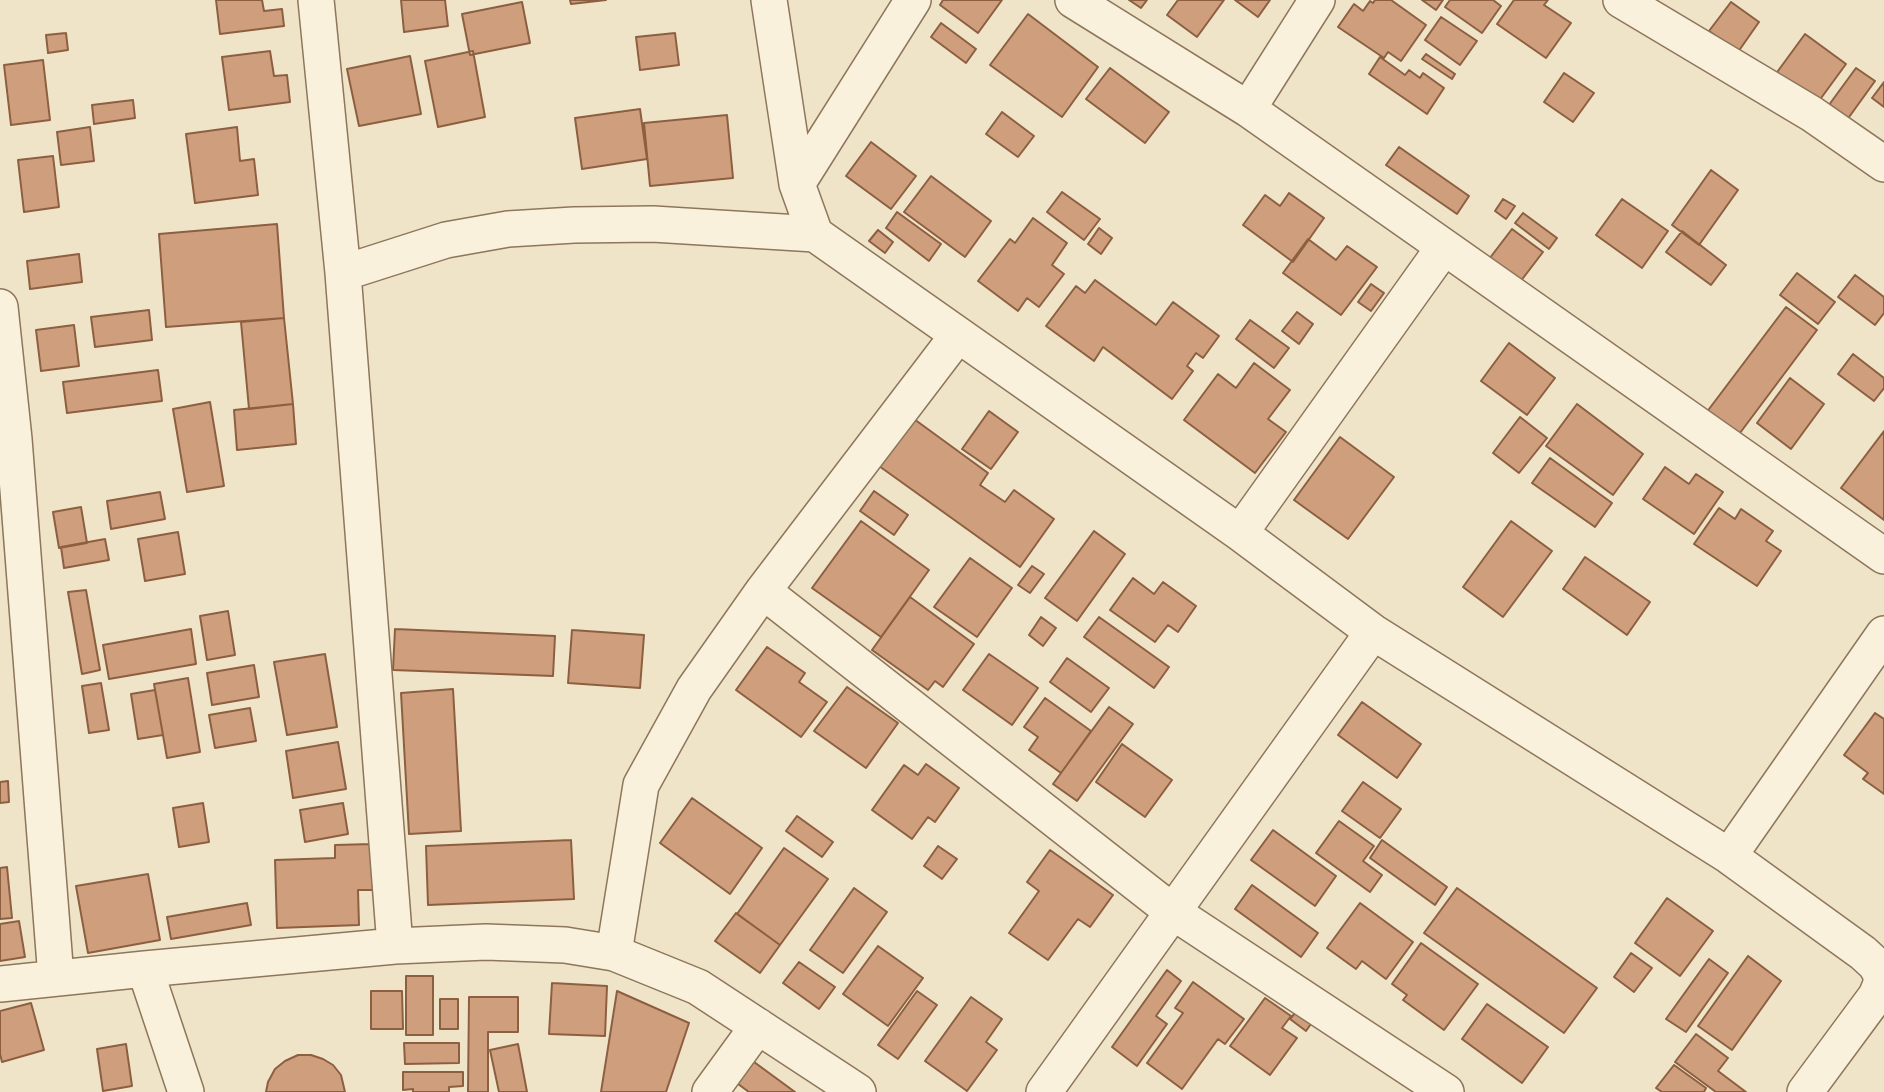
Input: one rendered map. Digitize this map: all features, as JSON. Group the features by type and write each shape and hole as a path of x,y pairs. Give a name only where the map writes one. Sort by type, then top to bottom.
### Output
{"street":[{"path":"316,0 342,273 395,946"},
{"path":"769,0 797,184 815,234"},
{"path":"797,184 913,0"},
{"path":"1073,0 1248,109 1884,556"},
{"path":"1248,109 1317,0"},
{"path":"1621,0 1812,114 1884,164"},
{"path":"342,273 446,240 508,229 653,224 815,234 1240,533 1373,632 1729,856 1863,953 1881,974 1881,984 1805,1092"},
{"path":"1240,533 1444,247"},
{"path":"0,307 14,439 56,978"},
{"path":"614,953 641,785 694,689 763,591 958,335"},
{"path":"763,591 1173,912 1446,1092"},
{"path":"1044,1092 1373,632"},
{"path":"1729,856 1884,634"},
{"path":"0,984 395,946 486,942 565,945 614,953 698,987 858,1092"},
{"path":"145,968 186,1092"},
{"path":"710,1092 758,1026"}],"building":[{"path":"216,0 262,0 264,11 282,9 284,26 220,34"},
{"path":"401,0 445,0 448,26 404,32"},
{"path":"570,0 606,0 571,4"},
{"path":"943,0 1002,0 978,33 940,5"},
{"path":"1129,0 1147,0 1141,8"},
{"path":"1178,0 1224,0 1197,37 1167,15"},
{"path":"1235,0 1270,0 1258,17"},
{"path":"1375,0 1391,0 1426,25 1401,61 1388,52 1384,58 1338,27 1354,4 1363,11 1370,1 1373,3"},
{"path":"1422,0 1443,0 1436,10"},
{"path":"1450,0 1493,0 1501,6 1482,33 1445,7"},
{"path":"1514,0 1548,0 1544,5 1571,23 1546,58 1497,24"},
{"path":"522,2 530,43 470,55 462,14"},
{"path":"1731,2 1759,22 1738,52 1709,31"},
{"path":"1028,14 1098,67 1062,117 990,65"},
{"path":"1441,17 1477,41 1460,65 1425,40"},
{"path":"941,23 976,49 966,63 931,37"},
{"path":"66,33 68,50 48,53 46,35"},
{"path":"675,33 679,65 640,70 636,37"},
{"path":"1805,34 1846,64 1816,105 1775,75"},
{"path":"270,51 274,76 287,75 290,102 229,110 222,57"},
{"path":"473,51 485,117 438,127 425,61"},
{"path":"1426,54 1455,74 1452,79 1422,59"},
{"path":"410,56 421,114 359,126 347,69"},
{"path":"1380,57 1405,75 1409,70 1420,78 1423,73 1444,88 1427,114 1369,74"},
{"path":"43,60 50,120 11,125 4,65"},
{"path":"1110,68 1169,112 1145,143 1086,99"},
{"path":"1856,68 1875,81 1834,138 1815,124"},
{"path":"1564,73 1594,93 1573,122 1544,102"},
{"path":"1884,82 1884,107 1872,98"},
{"path":"133,100 135,118 94,124 92,105"},
{"path":"640,109 647,159 582,169 575,118"},
{"path":"1002,112 1034,136 1018,157 986,134"},
{"path":"727,115 733,178 650,186 644,123"},
{"path":"90,127 94,161 61,165 57,132"},
{"path":"237,127 240,161 254,159 258,195 195,203 186,134"},
{"path":"871,142 916,176 891,209 846,176"},
{"path":"1399,147 1469,196 1457,214 1386,165"},
{"path":"53,156 59,207 24,212 18,160"},
{"path":"1711,170 1738,190 1699,245 1672,225"},
{"path":"931,176 991,221 965,257 904,212"},
{"path":"1062,192 1100,219 1084,240 1047,212"},
{"path":"1289,193 1324,218 1293,262 1243,225 1265,195 1280,206"},
{"path":"1503,199 1515,206 1506,219 1495,211"},
{"path":"1622,199 1668,231 1642,268 1596,235"},
{"path":"897,212 941,244 929,261 886,228"},
{"path":"1523,213 1557,238 1549,249 1515,223"},
{"path":"1033,218 1067,243 1052,265 1064,274 1039,307 1027,298 1018,311 978,281 1010,239 1015,243"},
{"path":"277,224 284,318 166,327 159,234"},
{"path":"1099,228 1112,238 1101,254 1088,244"},
{"path":"1512,229 1543,252 1517,286 1486,263"},
{"path":"878,230 893,242 885,253 869,241"},
{"path":"1682,231 1726,265 1711,285 1666,252"},
{"path":"1308,239 1336,260 1347,246 1377,267 1341,315 1283,273"},
{"path":"79,254 82,282 30,289 27,261"},
{"path":"1797,273 1835,302 1818,324 1780,295"},
{"path":"1855,275 1884,297 1884,313 1875,325 1838,297"},
{"path":"1095,280 1156,325 1173,302 1219,336 1203,358 1196,353 1187,366 1193,371 1172,399 1103,347 1094,361 1046,326 1076,286 1085,293"},
{"path":"1371,284 1384,293 1371,311 1358,302"},
{"path":"1786,307 1817,330 1734,441 1703,417"},
{"path":"149,310 152,340 95,347 91,317"},
{"path":"1297,312 1313,324 1299,344 1282,331"},
{"path":"284,318 293,404 249,409 241,322"},
{"path":"1250,320 1289,348 1274,368 1236,339"},
{"path":"74,325 79,366 41,371 36,330"},
{"path":"1509,343 1555,378 1527,415 1481,381"},
{"path":"1853,354 1884,378 1884,388 1874,401 1838,374"},
{"path":"1254,363 1290,390 1268,419 1286,432 1255,473 1184,420 1218,374 1236,388"},
{"path":"158,370 162,401 67,413 63,382"},
{"path":"1790,378 1824,404 1791,449 1757,423"},
{"path":"210,402 224,486 187,492 173,409"},
{"path":"293,404 296,444 237,450 234,410"},
{"path":"1577,404 1643,454 1613,495 1546,446"},
{"path":"989,411 1018,432 991,469 962,449"},
{"path":"1520,417 1547,438 1519,473 1493,453"},
{"path":"914,419 988,473 980,485 1005,502 1014,490 1054,519 1020,567 879,466"},
{"path":"1884,431 1884,520 1841,488"},
{"path":"1340,437 1394,477 1348,539 1294,500"},
{"path":"1550,458 1612,503 1595,527 1532,483"},
{"path":"1665,467 1689,484 1696,474 1723,492 1694,534 1643,499"},
{"path":"874,491 908,515 894,535 860,511"},
{"path":"160,492 165,519 111,529 107,501"},
{"path":"81,507 87,543 59,548 53,512"},
{"path":"1719,508 1735,519 1741,509 1773,531 1766,541 1781,551 1757,586 1694,544"},
{"path":"861,521 929,570 881,637 812,588"},
{"path":"1511,521 1552,551 1503,617 1463,587"},
{"path":"1094,531 1125,554 1077,621 1045,598"},
{"path":"178,532 185,574 145,581 138,539"},
{"path":"105,539 109,560 64,568 61,547"},
{"path":"1585,557 1650,602 1627,635 1563,589"},
{"path":"970,558 1012,588 977,637 934,607"},
{"path":"1032,566 1044,574 1030,593 1018,585"},
{"path":"1133,578 1154,594 1163,582 1196,606 1178,632 1168,625 1155,642 1110,610"},
{"path":"86,590 100,670 82,674 68,592"},
{"path":"910,597 974,644 943,687 935,681 928,690 872,650"},
{"path":"228,611 235,655 207,660 200,616"},
{"path":"1041,617 1056,628 1043,646 1029,635"},
{"path":"1099,617 1169,667 1154,688 1084,637"},
{"path":"191,629 196,664 109,679 103,645"},
{"path":"395,629 555,636 553,676 393,670"},
{"path":"572,630 644,635 640,688 568,683"},
{"path":"767,647 805,673 799,682 827,702 801,737 736,690"},
{"path":"325,654 337,727 287,735 274,662"},
{"path":"989,654 1038,688 1012,725 963,690"},
{"path":"1067,658 1109,688 1091,712 1050,682"},
{"path":"254,665 259,697 212,705 207,673"},
{"path":"188,678 200,752 167,758 154,684"},
{"path":"101,683 109,730 89,733 82,686"},
{"path":"847,687 898,723 866,768 814,731"},
{"path":"453,689 461,831 409,834 401,693"},
{"path":"155,690 163,735 138,739 131,694"},
{"path":"1045,698 1091,731 1061,773 1029,750 1038,737 1024,727"},
{"path":"1362,702 1421,744 1397,778 1338,735"},
{"path":"1109,707 1133,724 1077,801 1053,784"},
{"path":"250,708 256,741 215,748 209,715"},
{"path":"1875,713 1884,719 1884,794 1863,779 1868,773 1844,755"},
{"path":"338,742 346,789 293,798 286,751"},
{"path":"1122,744 1172,780 1145,817 1096,782"},
{"path":"926,764 959,788 935,822 928,817 912,839 872,810 904,765 918,775"},
{"path":"8,781 9,802 0,803 0,782"},
{"path":"1363,782 1401,809 1380,838 1342,811"},
{"path":"692,798 762,848 730,894 660,843"},
{"path":"203,803 209,842 179,847 173,808"},
{"path":"343,803 348,834 305,842 300,810"},
{"path":"797,816 833,842 822,857 786,831"},
{"path":"1339,821 1374,846 1363,861 1382,875 1370,892 1316,853"},
{"path":"1273,830 1336,876 1315,906 1251,860"},
{"path":"571,840 574,899 428,905 426,846"},
{"path":"1382,840 1447,887 1435,905 1370,858"},
{"path":"372,844 374,890 358,890 359,925 277,928 275,860 335,858 335,845"},
{"path":"938,846 957,859 942,879 924,866"},
{"path":"784,848 828,879 780,945 737,914"},
{"path":"1050,850 1113,895 1090,927 1078,919 1048,960 1009,933 1039,891 1027,882"},
{"path":"7,867 12,918 0,919 0,868"},
{"path":"148,874 160,940 88,953 76,886"},
{"path":"1252,885 1318,933 1301,957 1235,909"},
{"path":"854,888 887,912 843,973 810,950"},
{"path":"1457,888 1597,988 1564,1033 1424,933"},
{"path":"1667,898 1713,931 1680,976 1635,943"},
{"path":"247,903 251,925 171,939 167,917"},
{"path":"1360,903 1413,942 1386,979 1362,961 1356,969 1327,948"},
{"path":"736,913 780,945 760,973 715,941"},
{"path":"19,921 25,957 0,961 0,924"},
{"path":"1421,943 1478,984 1444,1030 1403,1000 1407,995 1392,984"},
{"path":"878,946 923,978 888,1026 843,994"},
{"path":"1631,953 1652,968 1634,992 1614,977"},
{"path":"1748,956 1781,981 1732,1050 1698,1026"},
{"path":"1709,959 1728,973 1686,1032 1666,1019"},
{"path":"799,962 835,987 819,1009 783,983"},
{"path":"1167,970 1181,981 1156,1016 1167,1024 1137,1066 1112,1047"},
{"path":"406,976 433,976 433,1035 406,1035"},
{"path":"1193,982 1244,1019 1225,1044 1218,1039 1182,1089 1147,1063 1183,1013 1175,1008"},
{"path":"552,983 607,986 605,1036 549,1034"},
{"path":"371,991 402,991 403,1029 371,1029"},
{"path":"617,991 689,1023 666,1092 601,1092"},
{"path":"917,991 937,1005 898,1059 878,1045"},
{"path":"469,997 518,997 518,1032 488,1032 488,1092 468,1092"},
{"path":"971,997 1002,1019 986,1042 997,1050 967,1091 925,1061"},
{"path":"1265,998 1291,1016 1282,1028 1297,1038 1270,1075 1230,1046"},
{"path":"440,999 458,999 458,1029 440,1029"},
{"path":"31,1003 44,1050 2,1062 0,1011"},
{"path":"1487,1004 1548,1047 1522,1083 1462,1039"},
{"path":"1300,1007 1315,1018 1306,1031 1290,1019"},
{"path":"1696,1034 1728,1058 1718,1071 1746,1092 1716,1092 1675,1062"},
{"path":"404,1043 459,1043 459,1063 405,1064"},
{"path":"126,1044 132,1086 103,1091 97,1049"},
{"path":"518,1044 527,1092 499,1092 490,1050"},
{"path":"298,1055 311,1055 333,1065 341,1075 345,1092 266,1092 275,1069"},
{"path":"750,1059 795,1092 749,1092 734,1081"},
{"path":"1674,1065 1706,1088 1704,1092 1662,1092 1656,1088"},
{"path":"403,1072 463,1072 463,1086 449,1087 449,1092 403,1090"}]}
